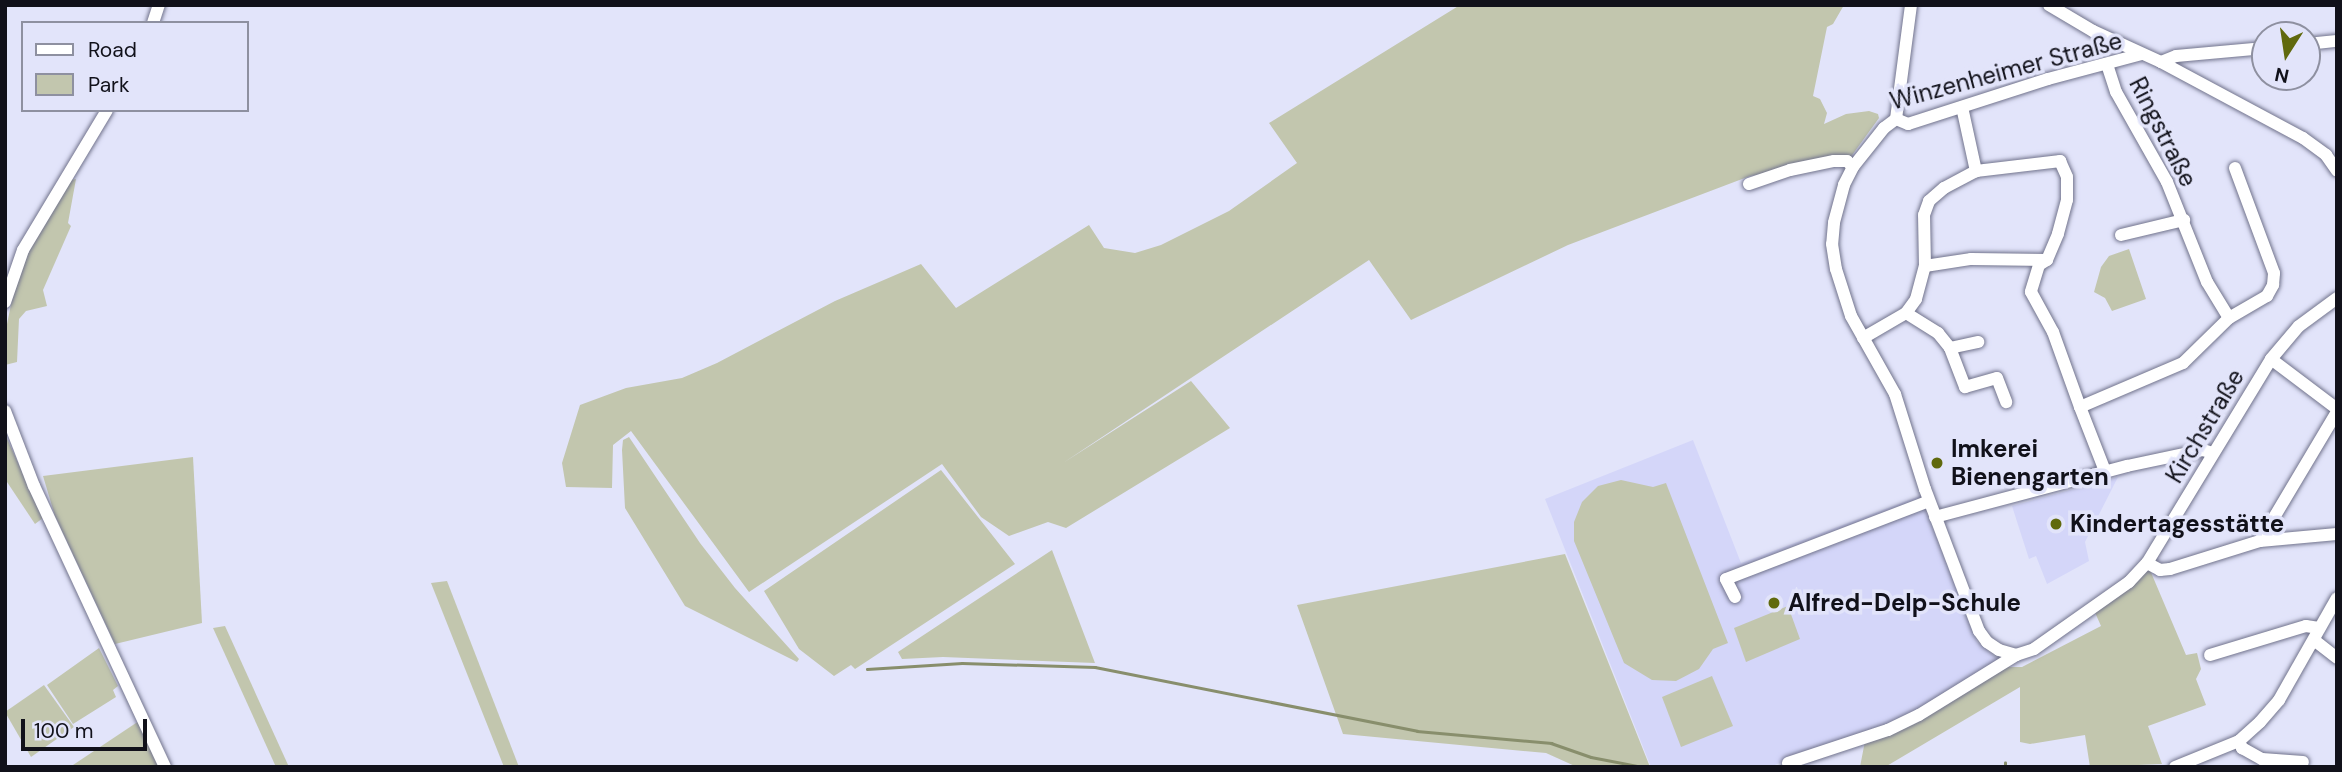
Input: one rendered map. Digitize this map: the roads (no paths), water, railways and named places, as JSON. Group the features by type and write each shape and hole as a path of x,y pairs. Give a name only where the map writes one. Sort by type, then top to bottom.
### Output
{"street":[{"path":"1896,119 1911,5"},
{"path":"2049,5 2303,138 2326,155 2337,171"},
{"path":"2161,62 2176,56 2251,48"},
{"name":"Winzenheimer Straße","path":"2017,654 1993,646 1979,631 1929,501 1895,394 1863,338 1845,299 1832,244 1838,205 1853,167 1884,128 1896,119 1908,124 2142,54"},
{"name":"Ringstraße","path":"2108,64 2116,92 2167,182 2207,282 2229,318"},
{"path":"1962,107 1976,171"},
{"path":"5,302 23,250 106,112"},
{"path":"1749,184 1790,170 1833,161 1847,162 1853,167"},
{"path":"1863,338 1886,328 1906,313 1916,299 1926,266 1924,215 1929,201 1944,188 1976,171 2060,161 2067,177 2067,200 2048,260 2039,265 2031,292 2053,332 2105,471"},
{"path":"2080,407 2183,363 2229,318 2267,296 2273,285 2274,273 2235,168"},
{"name":"Ringstraße","path":"2121,235 2184,219"},
{"path":"1926,266 1971,260 2048,260"},
{"name":"Kirchstraße","path":"1788,762 1888,730 1919,715 2017,654 2034,649 2129,582 2147,563 2270,359 2299,326 2337,298"},
{"path":"1906,313 1938,333 1950,348 1965,387 1997,378 2006,402"},
{"path":"1950,348 1978,342"},
{"path":"2260,541 2337,411 2270,359"},
{"path":"5,411 29,475 165,767"},
{"path":"1935,517 2105,471 2203,450 2213,453"},
{"path":"1735,597 1726,579 1929,501"},
{"path":"2147,563 2160,570 2170,569 2260,541 2337,534"},
{"path":"2175,767 2239,741 2279,700 2337,598"},
{"path":"2210,655 2306,626 2317,634 2337,658"},
{"path":"2239,741 2250,754 2262,759 2303,762"}],"waterway":[{"path":"867,669 962,663 1095,667 1417,731 1551,743 1591,757 1643,767"}],"place":[{"name":"Imkerei Bienengarten","path":"1937,463"},
{"name":"Kindertagesstätte","path":"2056,524"},
{"name":"Alfred-Delp-Schule","path":"1774,603"}]}
